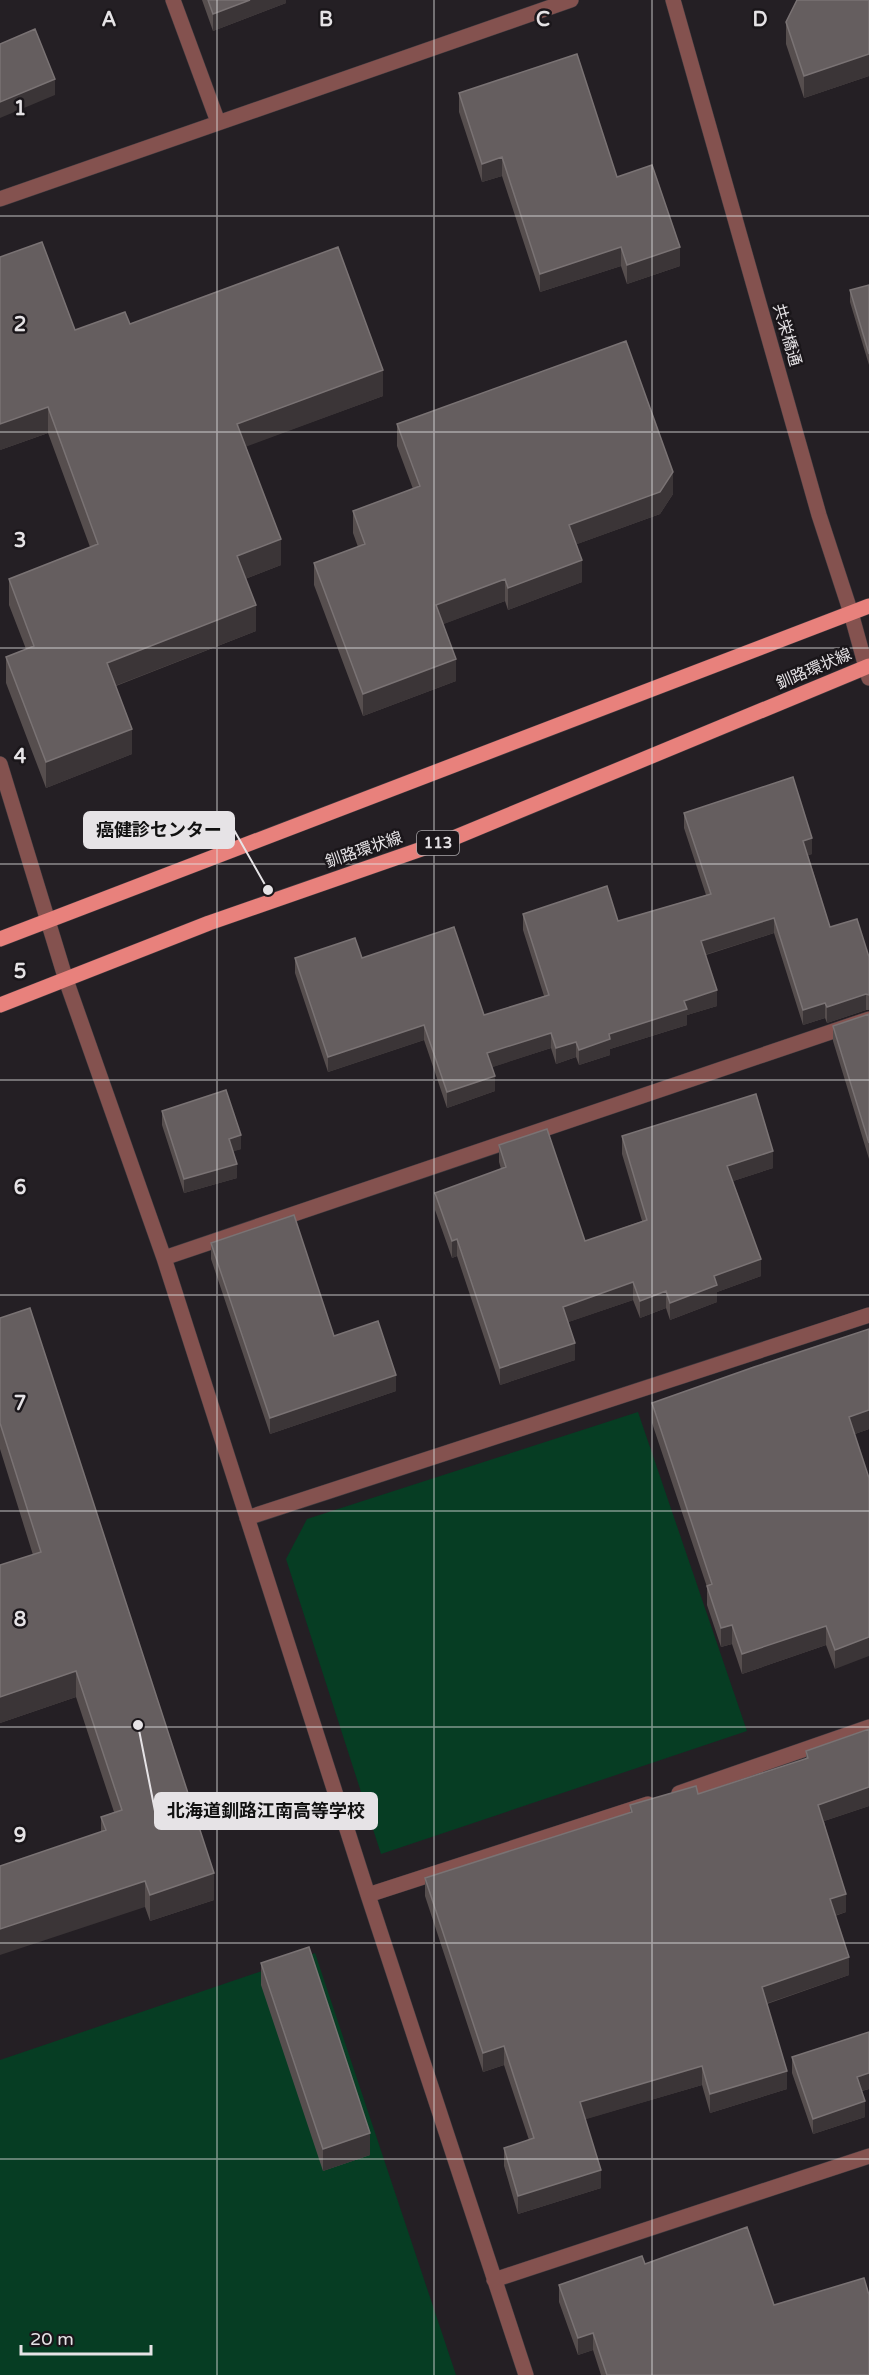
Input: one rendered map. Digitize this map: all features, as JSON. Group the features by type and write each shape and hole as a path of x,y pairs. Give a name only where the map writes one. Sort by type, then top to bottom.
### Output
{"main road":[{"path":"0,939 869,606"},
{"name":"釧路環状線","path":"0,1005 208,923 456,837 868,670"}],"street":[{"path":"173,0 218,122"},
{"path":"0,199 571,0"},
{"name":"共栄橋通","path":"674,0 819,515 868,670"},
{"path":"0,764 66,980 164,1257 368,1895 526,2375"},
{"path":"164,1257 869,1018"},
{"path":"248,1518 869,1315"},
{"path":"368,1895 600,1820 869,1727"},
{"path":"494,2280 869,2156"}],"green space":[{"path":"638,1412 747,1731 381,1854 286,1559 307,1519"},
{"path":"315,1953 456,2375 0,2375 0,2060"}],"building":[{"path":"208,0 250,0 213,14"},
{"path":"797,0 869,0 869,54 804,76 786,22"},
{"path":"35,29 55,79 0,102 0,44"},
{"path":"577,54 617,177 652,165 680,247 627,265 621,247 540,274 502,157 482,164 459,93"},
{"path":"42,242 75,330 125,312 130,324 338,247 383,370 237,424 281,539 237,556 256,605 107,663 132,729 46,762 6,657 34,646 9,579 98,544 48,407 0,424 0,257"},
{"path":"869,285 869,354 850,290"},
{"path":"626,341 673,472 660,492 569,525 582,560 508,588 505,579 436,605 456,659 363,694 314,563 365,544 353,511 420,486 397,424"},
{"path":"793,777 812,838 803,841 830,927 857,919 869,957 869,995 827,1007 825,1003 803,1010 774,918 701,941 717,990 684,1001 687,1009 609,1034 610,1039 579,1050 576,1042 556,1048 551,1033 487,1053 495,1076 447,1092 424,1025 328,1057 295,958 355,938 362,958 454,927 484,1015 549,995 523,914 607,886 618,921 711,894 684,813"},
{"path":"869,1014 869,1143 833,1026"},
{"path":"226,1090 241,1135 229,1139 237,1164 184,1179 162,1111"},
{"path":"756,1094 773,1151 727,1166 761,1259 714,1276 717,1285 670,1303 666,1291 640,1301 633,1282 563,1307 575,1343 500,1368 457,1239 452,1241 435,1193 506,1167 499,1145 547,1129 585,1241 647,1220 622,1136"},
{"path":"294,1215 334,1336 378,1321 396,1375 270,1418 211,1243"},
{"path":"30,1308 214,1873 150,1895 145,1881 0,1929 0,1866 106,1830 101,1817 122,1810 76,1671 0,1697 0,1565 41,1552 0,1423 0,1318"},
{"path":"869,1329 869,1410 849,1417 869,1478 869,1637 835,1650 826,1626 742,1654 732,1625 721,1628 707,1586 712,1584 652,1403"},
{"path":"869,1729 869,1787 818,1805 846,1894 830,1899 849,1957 762,1987 787,2071 710,2094 702,2066 580,2102 601,2170 518,2196 504,2148 534,2138 504,2046 483,2053 425,1878 632,1812 630,1805 696,1786 698,1794 808,1758 806,1751"},
{"path":"309,1947 370,2133 323,2149 261,1963"},
{"path":"869,2032 869,2073 857,2077 865,2101 813,2119 792,2057"},
{"path":"747,2227 774,2305 864,2278 869,2295 869,2375 607,2375 593,2333 578,2338 559,2285 642,2256 645,2264"}],"place":[{"name":"癌健診センター","path":"268,890"},
{"name":"北海道釧路江南高等学校","path":"138,1725"}]}
